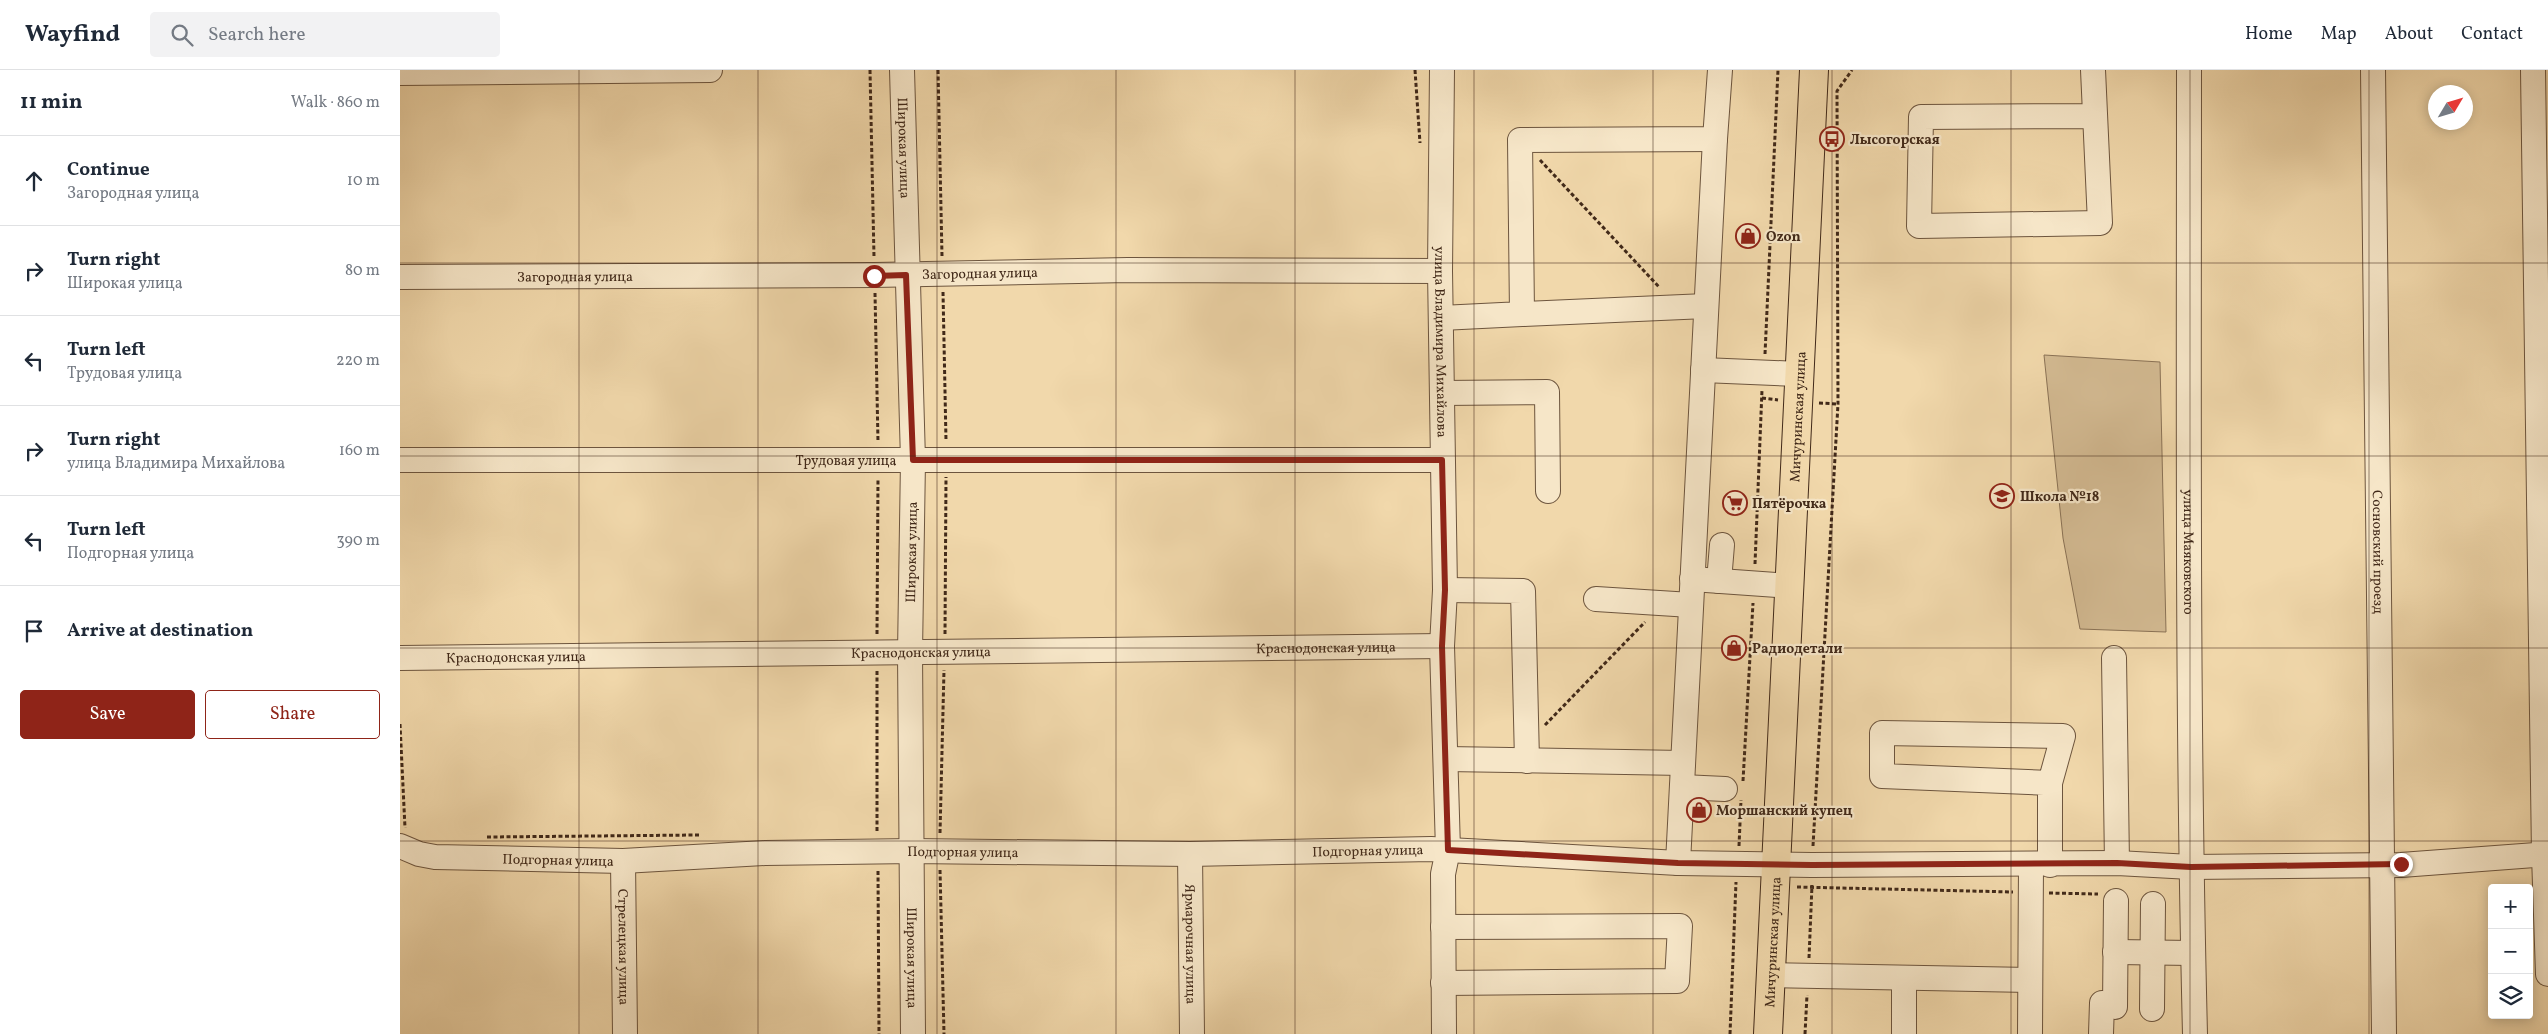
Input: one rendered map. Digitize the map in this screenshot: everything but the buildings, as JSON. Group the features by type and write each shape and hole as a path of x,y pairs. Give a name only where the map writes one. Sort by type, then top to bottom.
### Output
{"main road":[{"name":"Мичуринская улица","path":"1768,1034 1814,70"}],"street":[{"path":"400,73 710,70"},
{"name":"Широкая улица","path":"902,70 906,275 913,460 910,653 913,842 913,1034"},
{"name":"улица Владимира Михайлова","path":"1442,70 1440,272 1445,590 1442,646 1448,850 1442,874 1444,1034"},
{"path":"1678,863 1720,70"},
{"path":"2093,70 2096,116 2100,223 1919,226 1921,117 2096,116"},
{"name":"улица Маяковского","path":"2189,70 2191,867 2195,1034"},
{"name":"Сосновский проезд","path":"2373,70 2384,1034"},
{"path":"2532,70 2548,974"},
{"path":"1522,314 1520,140 1715,139"},
{"name":"Загородная улица","path":"400,277 874,276 1128,270 1440,272"},
{"path":"1441,318 1706,306"},
{"path":"1703,370 1799,374"},
{"path":"1442,392 1548,392 1548,490"},
{"name":"Трудовая улица","path":"400,460 878,462 913,460 1442,460"},
{"path":"1719,581 1722,544"},
{"path":"1692,579 1790,586"},
{"path":"1445,590 1523,591 1527,752"},
{"path":"1596,599 1691,606"},
{"name":"Краснодонская улица","path":"400,658 1442,646"},
{"path":"2114,658 2117,863"},
{"path":"2030,1034 2030,980 2040,865 2050,783 2063,736 1882,733 1882,776 2050,783"},
{"path":"1446,759 1527,752 1683,763"},
{"path":"1682,787 1736,789"},
{"name":"Подгорная улица","path":"403,842 419,854 435,857 623,861 765,853 874,839 913,842 939,851 1190,854 1448,850 1678,863 1738,862 1775,875 1812,876 2117,863 2191,867 2382,864 2546,854"},
{"name":"Ярмарочная улица","path":"1190,854 1192,1034"},
{"name":"Стрелецкая улица","path":"623,861 625,1034"},
{"path":"2101,1034 2108,1005 2115,952 2110,898"},
{"path":"2152,1009 2153,904"},
{"path":"1443,927 1680,926 1677,981 1443,983"},
{"path":"2115,952 2193,953"},
{"path":"1771,975 2030,980"},
{"path":"1904,978 1904,1034"}],"path":[{"path":"870,70 878,462 874,839 880,1034"},
{"path":"938,70 946,460 945,652 939,851 944,1034"},
{"path":"1730,1034 1738,862 1736,789 1754,583 1778,70"},
{"path":"1805,1034 1838,404 1837,91 1852,70"},
{"path":"1520,140 1678,307"},
{"path":"1527,752 1663,604"},
{"path":"400,724 403,842"},
{"path":"484,837 703,835"},
{"path":"874,839 913,842"},
{"path":"1736,885 1775,875 1812,876 2016,892"},
{"path":"2046,893 2110,898"}],"shaded area":[{"path":"2044,355 2160,362 2166,632 2080,629 2063,538"}],"place":[{"name":"Лысогорская","path":"1832,139"},
{"name":"Ozon","path":"1748,236"},
{"name":"Школа №18","path":"2002,496"},
{"name":"Пятёрочка","path":"1735,503"},
{"name":"Радиодетали","path":"1734,648"},
{"name":"Моршанский купец","path":"1699,810"}],"route":[{"path":"874,276 906,275 913,460 1442,460 1445,590 1442,646 1448,850 1678,863 1738,862 1812,865 2050,865 2117,863 2191,867 2401,864"}]}
